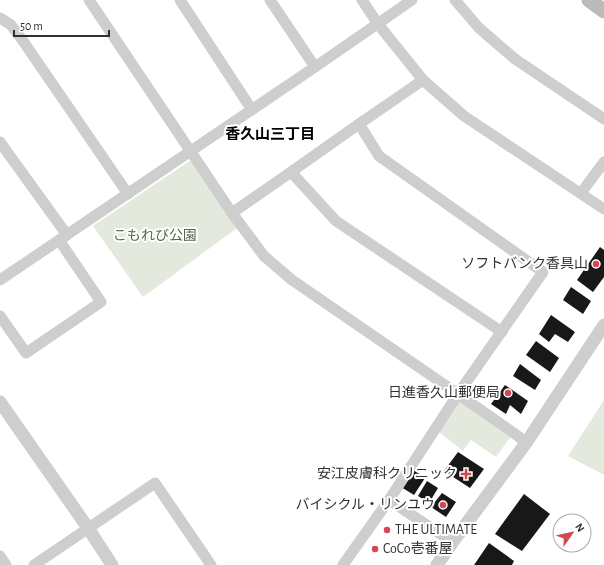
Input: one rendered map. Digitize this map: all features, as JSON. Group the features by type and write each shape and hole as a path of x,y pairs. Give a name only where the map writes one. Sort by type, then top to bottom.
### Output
{"main road":[{"path":"589,0 604,11"}],"street":[{"path":"89,0 232,213 264,256 292,280 458,394 526,443"},
{"path":"180,0 252,110"},
{"path":"270,0 315,67"},
{"path":"362,0 378,24 423,80 464,116 604,209"},
{"path":"1,278 191,152 412,0"},
{"path":"455,0 478,28 514,59 604,119"},
{"path":"0,18 11,25 23,41 128,194"},
{"path":"232,213 423,80"},
{"path":"343,565 389,500 458,394 543,272 379,156 359,124"},
{"path":"0,142 63,238 101,302 26,353 0,316"},
{"path":"581,193 604,162"},
{"path":"291,172 336,221 502,332"},
{"path":"437,565 526,443 604,325"},
{"path":"0,402 112,565"},
{"path":"34,565 155,483 211,565"},
{"path":"389,500 452,543"},
{"path":"0,556 6,565"}],"green space":[{"name":"こもれび公園","path":"191,160 237,228 143,297 93,226"},
{"path":"460,399 512,435 496,457 471,440 463,451 438,431"},
{"path":"604,400 604,475 568,456"}],"building":[{"name":"ソフトバンク香具山","path":"600,247 604,250 604,277 593,292 577,280"},
{"path":"571,287 591,301 583,314 563,300"},
{"path":"551,315 575,332 568,342 555,334 549,342 539,334"},
{"path":"536,341 559,358 550,372 526,355"},
{"path":"520,364 541,380 535,390 513,376"},
{"name":"日進香久山郵便局","path":"505,385 528,401 521,414 510,405 506,414 491,404"},
{"name":"安江皮膚科クリニック","path":"458,452 484,469 470,488 444,471"},
{"path":"412,469 425,478 414,495 401,487"},
{"path":"427,481 438,488 429,503 418,496"},
{"name":"バイシクル・リンユウ","path":"442,493 456,502 446,517 431,507"},
{"path":"524,494 550,514 522,551 495,534"},
{"path":"489,543 514,561 512,565 474,565"}],"place":[{"name":"ソフトバンク香具山","path":"596,264"},
{"name":"日進香久山郵便局","path":"508,393"},
{"name":"安江皮膚科クリニック","path":"466,474"},
{"name":"バイシクル・リンユウ","path":"443,505"},
{"name":"THE ULTIMATE","path":"387,530"},
{"name":"CoCo壱番屋","path":"375,549"}],"district":[{"name":"香久山三丁目","path":"270,134"}]}
